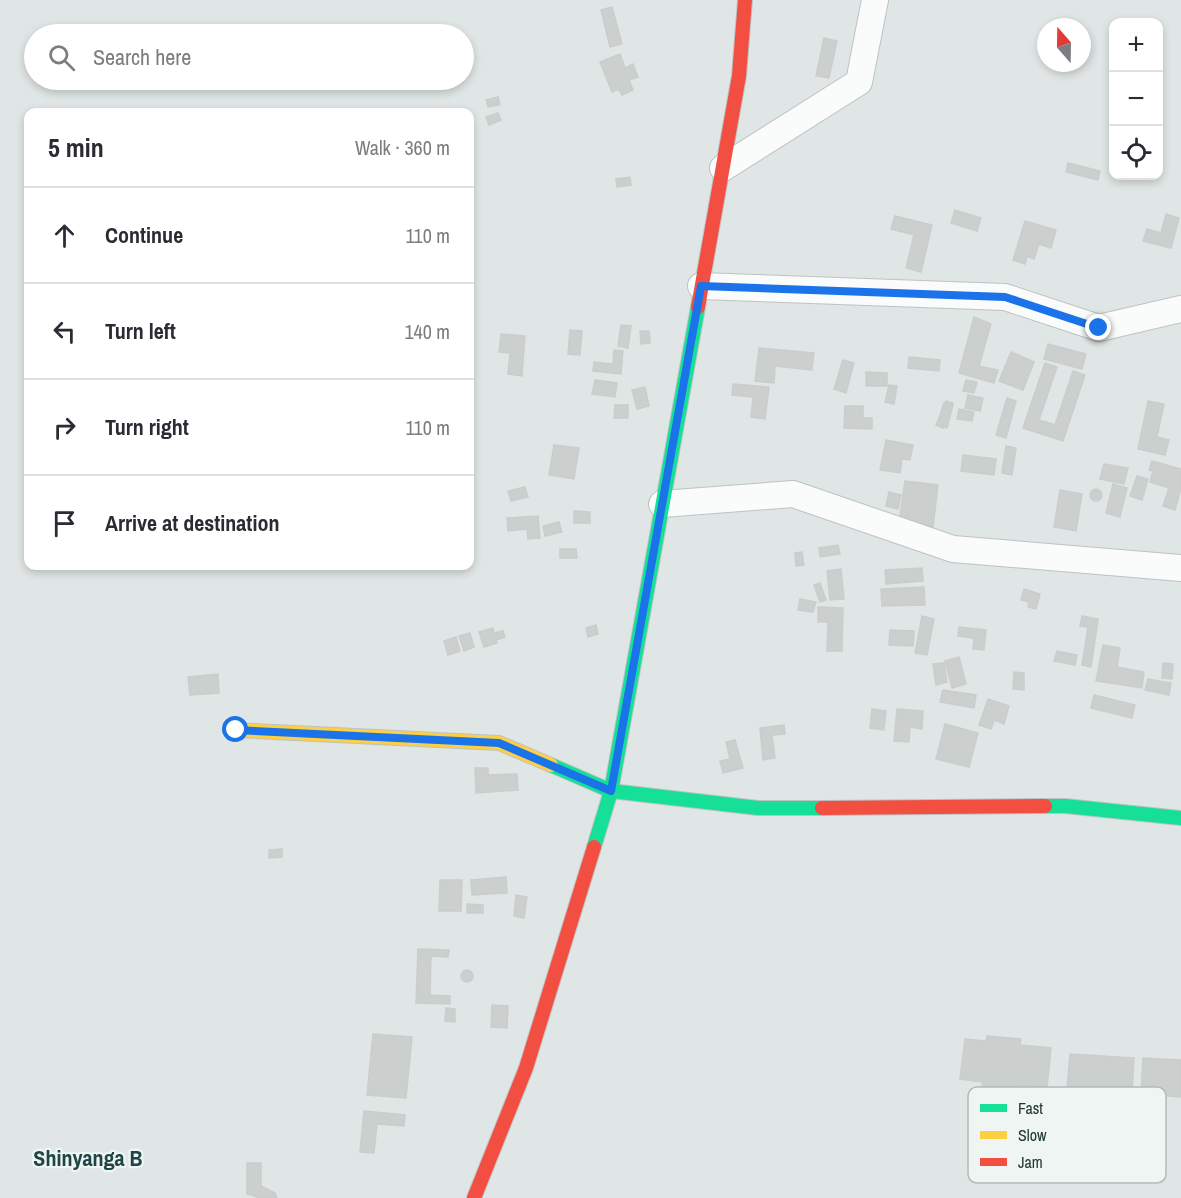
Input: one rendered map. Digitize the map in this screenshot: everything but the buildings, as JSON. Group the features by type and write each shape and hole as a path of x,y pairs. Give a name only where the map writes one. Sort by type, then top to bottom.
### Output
{"street":[{"path":"474,1198 526,1068 611,791 739,76 745,0"},
{"path":"723,168 859,82 875,0"},
{"path":"701,286 1005,297 1099,328 1181,309"},
{"path":"662,504 793,494 953,549 1181,568"},
{"path":"236,730 499,743 611,791 758,808 1065,806 1181,818"}],"traffic: fast":[{"path":"594,847 611,791 698,307"},
{"path":"551,765 611,791 758,808 822,808"},
{"path":"1045,806 1181,818"}],"traffic: slow":[{"path":"236,730 499,743 551,765"}],"traffic: jam":[{"path":"698,307 739,76 745,0"},
{"path":"822,808 1045,806"},
{"path":"474,1198 526,1068 594,847"}],"district":[{"name":"Shinyanga B","path":"88,1158"}],"route":[{"path":"236,730 499,743 611,791 701,286 1005,297 1099,328"}]}
